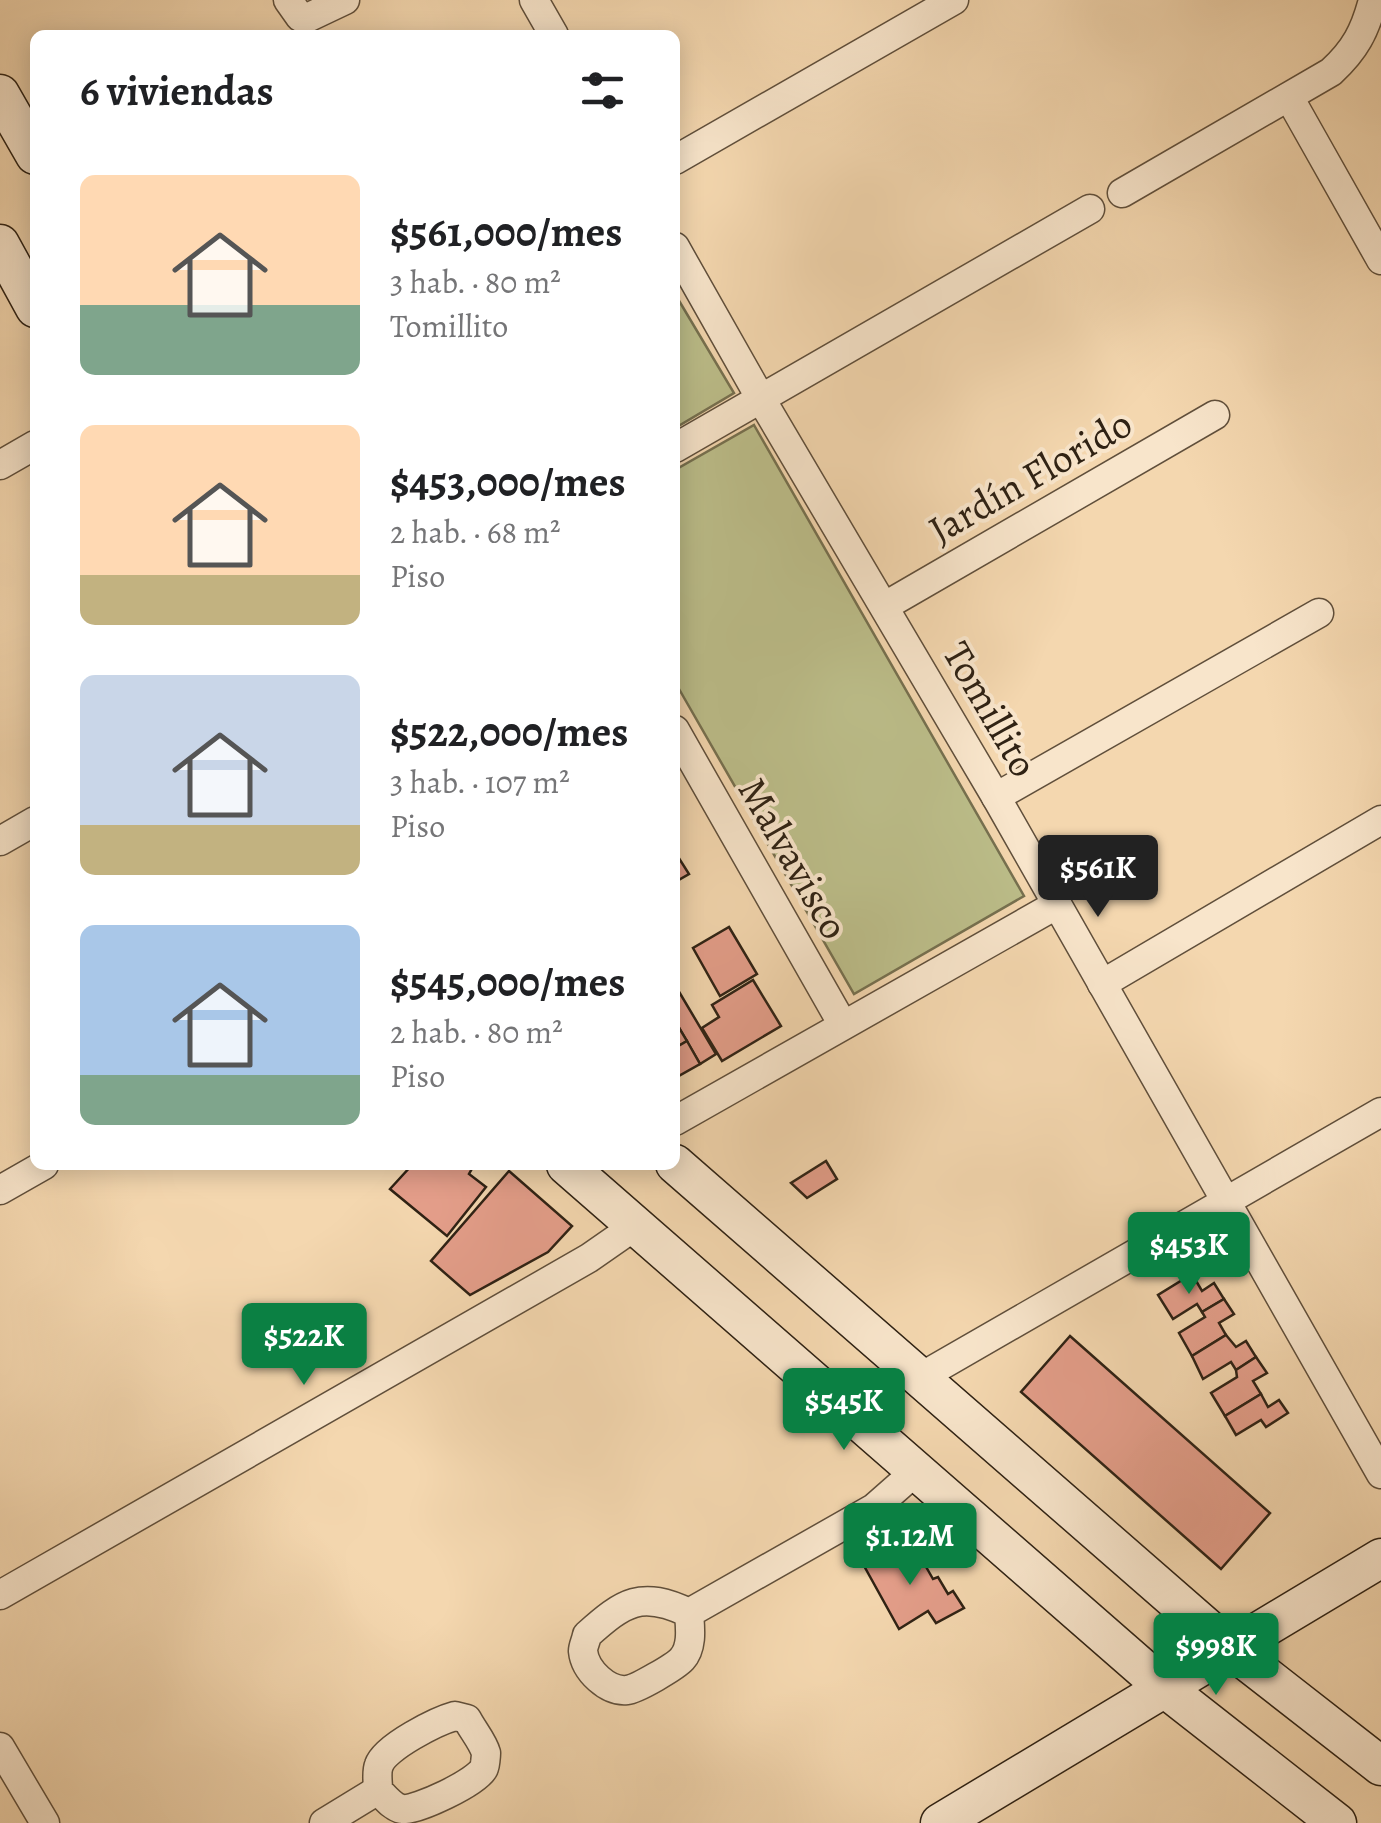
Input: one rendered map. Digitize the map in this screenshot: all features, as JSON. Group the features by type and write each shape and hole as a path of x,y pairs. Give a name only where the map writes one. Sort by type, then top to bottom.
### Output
{"main road":[{"path":"0,94 30,146"},
{"path":"0,244 30,299"},
{"path":"680,1168 1231,1649 1381,1766"},
{"path":"572,1170 1166,1690 1338,1823"},
{"path":"940,1823 1381,1558"}],"street":[{"path":"288,0 306,19 345,0"},
{"path":"534,0 551,30"},
{"path":"680,157 954,0"},
{"path":"1122,193 1331,72 1350,54 1365,31 1373,0"},
{"path":"1289,97 1381,260"},
{"path":"680,445 1090,209"},
{"name":"Tomillito","path":"680,256 996,798 1381,1474"},
{"name":"Jardín Florido","path":"885,606 1215,415"},
{"path":"0,465 30,448"},
{"path":"996,798 1319,613"},
{"name":"Malvavisco","path":"680,739 843,1025"},
{"path":"1102,984 1381,820"},
{"path":"0,841 30,824"},
{"path":"680,1118 1056,905"},
{"path":"922,1377 1381,1112"},
{"path":"0,1190 35,1170"},
{"path":"0,1595 588,1258 636,1226"},
{"path":"689,1613 874,1508 916,1471"},
{"path":"0,1747 44,1823"},
{"path":"324,1823 378,1790"}],"green space":[{"path":"680,302 734,393 680,425"},
{"path":"754,425 1024,896 854,994 680,691 680,467"}],"building":[{"path":"680,860 689,874 680,879"},
{"path":"729,927 757,974 720,996 693,948"},
{"path":"753,980 781,1026 722,1061 702,1028 719,1017 712,1005"},
{"path":"680,993 716,1054 700,1064 680,1030"},
{"path":"687,1041 700,1064 680,1075 680,1045"},
{"path":"826,1161 837,1179 807,1198 791,1183"},
{"path":"407,1170 471,1170 469,1174 486,1187 447,1236 390,1189"},
{"path":"509,1171 572,1226 548,1252 470,1295 431,1261"},
{"path":"1192,1274 1202,1291 1214,1283 1224,1299 1202,1312 1197,1304 1173,1319 1158,1295"},
{"path":"1224,1299 1234,1314 1219,1323 1226,1335 1192,1356 1179,1333"},
{"path":"1226,1335 1236,1347 1246,1341 1256,1357 1236,1370 1231,1362 1203,1379 1192,1356"},
{"path":"1070,1336 1270,1513 1221,1569 1021,1392"},
{"path":"1256,1357 1267,1373 1253,1381 1261,1394 1225,1416 1211,1393 1237,1377 1236,1370"},
{"path":"1261,1394 1268,1407 1279,1400 1288,1413 1266,1427 1261,1420 1236,1435 1225,1416"},
{"path":"904,1547 908,1555 917,1551 933,1579 938,1577 948,1594 953,1591 964,1608 936,1623 928,1611 899,1629 863,1564 889,1548 894,1555"}]}
